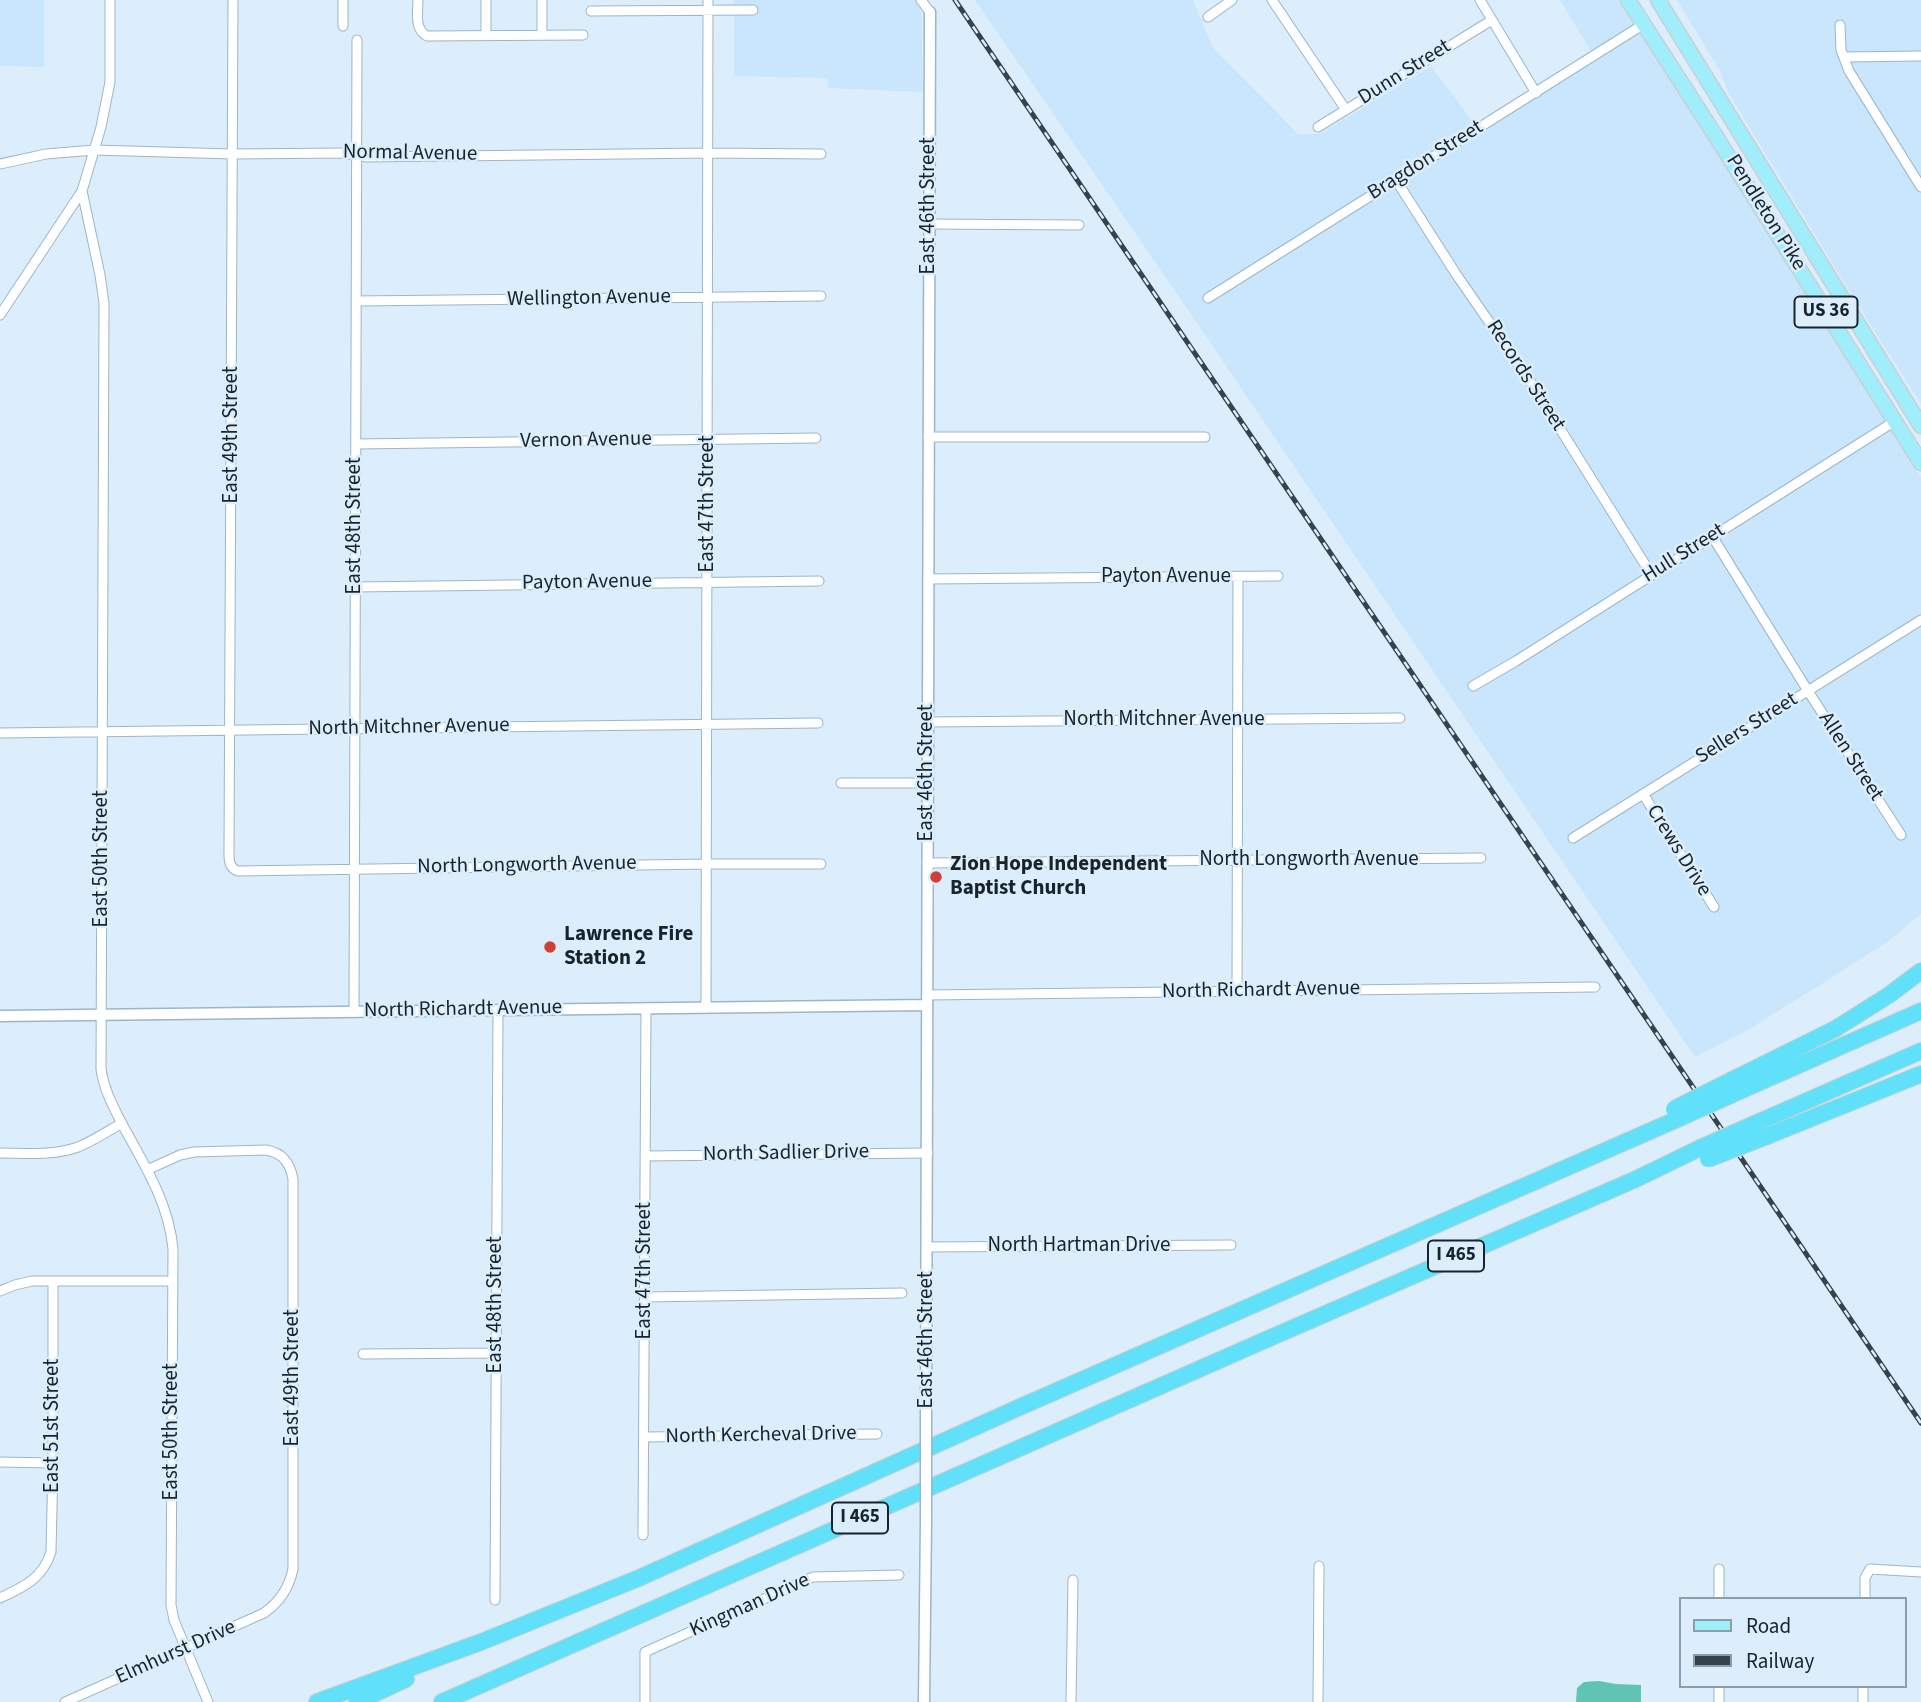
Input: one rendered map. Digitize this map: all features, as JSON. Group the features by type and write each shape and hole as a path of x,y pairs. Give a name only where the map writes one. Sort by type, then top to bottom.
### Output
{"highway":[{"path":"1736,1086 1845,1023 1921,971"},
{"name":"I 465","path":"357,1702 481,1642 639,1578 1548,1175 1736,1086 1921,1011"},
{"name":"I 465","path":"442,1702 1279,1334 1634,1180 1704,1154 1761,1121 1921,1051"},
{"path":"1704,1154 1770,1135 1921,1074"},
{"path":"317,1702 481,1642"}],"main road":[{"name":"Pendleton Pike","path":"1628,0 1921,463"},
{"name":"Pendleton Pike","path":"1658,0 1921,426"}],"street":[{"name":"East 50th Street","path":"110,0 110,82 104,118 82,191 104,303 102,1078 106,1094 163,1201 169,1223 173,1249 171,1605 184,1649 208,1702"},
{"name":"East 49th Street","path":"233,0 229,849 234,869"},
{"path":"343,0 343,26"},
{"path":"418,0 418,26 421,32 428,36 583,35"},
{"path":"486,0 486,35"},
{"path":"542,0 542,35"},
{"path":"922,0 930,12"},
{"path":"1208,17 1232,0"},
{"path":"1272,0 1346,110"},
{"path":"1480,0 1536,93"},
{"path":"591,11 708,5 753,10"},
{"name":"East 47th Street","path":"706,1008 708,5"},
{"name":"East 46th Street","path":"924,1702 930,12"},
{"name":"Dunn Street","path":"1318,127 1492,20"},
{"name":"Bragdon Street","path":"1208,298 1644,24"},
{"path":"1840,24 1843,57 1854,80 1921,187"},
{"name":"East 48th Street","path":"354,1012 357,40"},
{"path":"1843,57 1921,56"},
{"name":"Normal Avenue","path":"0,164 46,154 94,150 233,154 348,153 366,157 821,154"},
{"name":"Records Street","path":"1396,180 1456,274 1532,384 1651,574"},
{"path":"0,315 82,191"},
{"path":"929,224 1079,225"},
{"name":"Wellington Avenue","path":"356,301 821,296"},
{"name":"Hull Street","path":"1473,685 1516,661 1895,421"},
{"path":"928,437 1205,436"},
{"name":"Vernon Avenue","path":"356,444 816,438"},
{"name":"Allen Street","path":"1713,536 1900,835"},
{"name":"Payton Avenue","path":"928,579 1278,576"},
{"path":"1237,992 1238,577"},
{"name":"Payton Avenue","path":"355,587 819,581"},
{"name":"Sellers Street","path":"1573,838 1921,620"},
{"name":"North Mitchner Avenue","path":"928,722 1400,718"},
{"name":"North Mitchner Avenue","path":"0,733 818,723"},
{"path":"841,783 928,783"},
{"name":"Crews Drive","path":"1643,794 1714,908"},
{"name":"North Longworth Avenue","path":"927,863 1480,858"},
{"name":"North Longworth Avenue","path":"234,869 821,864"},
{"name":"North Richardt Avenue","path":"0,1016 706,1008 1237,992 1595,988"},
{"name":"East 47th Street","path":"643,1535 646,1008"},
{"name":"East 48th Street","path":"495,1600 498,1010"},
{"path":"0,1153 49,1153 71,1149 122,1123"},
{"name":"East 49th Street","path":"147,1170 180,1155 266,1150 285,1158 290,1166 293,1179 293,1569 282,1597"},
{"name":"North Sadlier Drive","path":"645,1156 928,1153"},
{"name":"North Hartman Drive","path":"927,1247 1231,1245"},
{"path":"0,1291 19,1283 53,1281 172,1281"},
{"name":"East 51st Street","path":"0,1598 26,1586 43,1569 52,1546 53,1281"},
{"path":"645,1297 902,1293"},
{"path":"363,1354 496,1353"},
{"name":"North Kercheval Drive","path":"644,1437 877,1434"},
{"path":"0,1462 53,1463"},
{"path":"1318,1702 1319,1566"},
{"path":"1719,1569 1719,1597"},
{"path":"1865,1597 1865,1578 1870,1569 1921,1572"},
{"name":"Kingman Drive","path":"645,1702 645,1652 813,1577 899,1575"},
{"path":"1071,1702 1073,1580"},
{"name":"Elmhurst Drive","path":"65,1702 264,1613 282,1597"}],"shaded area":[{"path":"0,0 44,0 44,67 0,66"},
{"path":"734,0 921,0 923,92 828,88 827,78 734,76"},
{"path":"975,0 1193,0 1213,48 1298,134 1320,134 1431,66 1476,126 1592,53 1560,0 1623,0 1921,477 1921,914 1890,940 1823,983 1746,1031 1695,1057"},
{"path":"1677,0 1921,0 1921,404 1728,92 1720,71"},
{"path":"1584,1682 1641,1685 1641,1702 1576,1702 1577,1688"}],"railway":[{"path":"955,0 1921,1423"}],"place":[{"name":"Zion Hope Independent Baptist Church","path":"936,877"},
{"name":"Lawrence Fire Station 2","path":"550,947"}]}
